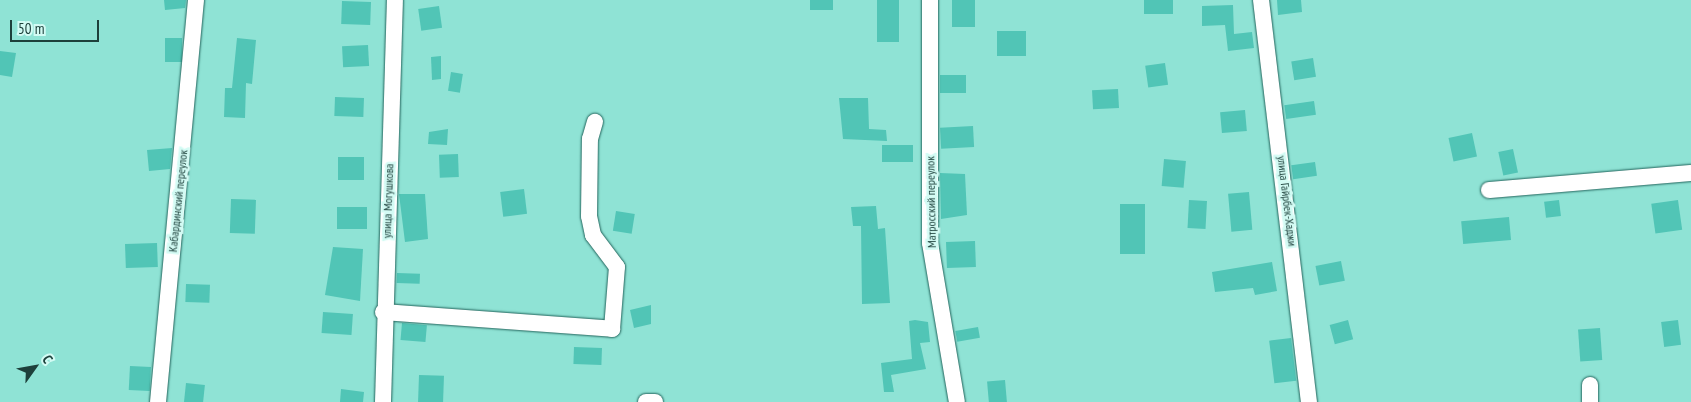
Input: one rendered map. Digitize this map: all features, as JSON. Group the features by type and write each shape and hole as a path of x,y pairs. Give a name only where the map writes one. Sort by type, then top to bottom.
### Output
{"street":[{"name":"Кабардинский переулок","path":"158,402 196,0"},
{"name":"улица Могушкова","path":"383,402 383,312 395,0"},
{"name":"Матросский переулок","path":"930,0 930,243 957,402"},
{"name":"улица Гайрбек-Хаджи","path":"1260,0 1309,402"},
{"path":"383,312 612,329 617,267 593,236 589,216 590,139 596,122"},
{"path":"1489,190 1691,173"},
{"path":"1590,385 1590,402"},
{"path":"646,402 655,402"}],"building":[{"path":"164,0 186,0 185,8 165,10"},
{"path":"810,0 833,0 833,10 810,10"},
{"path":"877,0 899,0 899,42 877,42"},
{"path":"952,0 975,0 975,27 952,27"},
{"path":"1144,0 1173,0 1173,14 1144,14"},
{"path":"1277,0 1301,0 1302,12 1278,15"},
{"path":"342,1 371,2 370,25 341,24"},
{"path":"1233,5 1234,34 1252,32 1254,48 1228,51 1225,25 1202,26 1202,6"},
{"path":"439,6 442,28 421,31 418,9"},
{"path":"997,31 1026,31 1026,56 997,56"},
{"path":"165,38 182,38 182,62 165,62"},
{"path":"237,38 256,40 252,84 246,83 245,118 224,117 225,88 232,88"},
{"path":"368,45 369,66 343,67 342,46"},
{"path":"0,51 16,53 12,77 0,75"},
{"path":"441,56 441,79 432,80 431,57"},
{"path":"1313,58 1316,77 1294,80 1291,61"},
{"path":"1165,63 1168,85 1148,88 1145,66"},
{"path":"451,72 463,74 460,93 448,91"},
{"path":"940,75 966,75 966,93 940,93"},
{"path":"1118,89 1119,108 1093,109 1092,90"},
{"path":"335,97 364,98 363,117 334,116"},
{"path":"839,98 868,98 869,129 886,130 887,141 843,139"},
{"path":"1314,101 1316,115 1286,119 1284,105"},
{"path":"1245,110 1247,131 1222,133 1220,112"},
{"path":"973,126 974,147 941,149 940,128"},
{"path":"448,129 447,145 428,144 429,132"},
{"path":"1472,133 1477,156 1454,161 1449,138"},
{"path":"882,145 913,145 913,162 882,162"},
{"path":"172,148 170,169 149,171 147,150"},
{"path":"1513,149 1518,172 1503,176 1498,152"},
{"path":"458,154 459,177 440,178 439,155"},
{"path":"338,157 364,157 364,180 338,180"},
{"path":"1164,159 1186,161 1184,188 1162,186"},
{"path":"1315,162 1317,176 1293,179 1291,165"},
{"path":"940,173 965,174 967,215 941,219"},
{"path":"524,189 527,214 503,217 500,192"},
{"path":"1249,192 1252,230 1231,232 1228,194"},
{"path":"399,194 425,194 428,239 405,242"},
{"path":"231,199 256,200 255,234 230,233"},
{"path":"1189,200 1207,201 1206,229 1188,228"},
{"path":"1559,200 1561,216 1546,218 1544,202"},
{"path":"1678,200 1682,230 1655,233 1651,204"},
{"path":"1120,204 1145,204 1145,254 1120,254"},
{"path":"876,206 878,229 885,228 890,303 862,304 861,226 853,226 851,207"},
{"path":"337,207 367,207 367,229 337,229"},
{"path":"616,211 635,214 632,234 613,231"},
{"path":"1509,217 1511,240 1463,244 1461,221"},
{"path":"975,241 976,267 947,268 946,242"},
{"path":"157,243 158,267 126,268 125,244"},
{"path":"333,247 363,249 360,301 325,295"},
{"path":"1341,261 1345,281 1319,286 1315,266"},
{"path":"1272,262 1277,291 1255,295 1253,288 1215,292 1212,272"},
{"path":"397,273 420,274 420,284 397,283"},
{"path":"186,284 210,285 209,303 185,302"},
{"path":"651,305 651,324 634,328 630,310"},
{"path":"323,312 353,314 351,335 322,333"},
{"path":"1348,320 1353,339 1335,344 1330,325"},
{"path":"1678,320 1681,345 1664,347 1661,322"},
{"path":"909,321 928,322 930,342 920,343 926,369 891,375 894,392 884,392 881,363 912,359"},
{"path":"402,323 427,325 425,342 401,340"},
{"path":"978,327 980,338 957,342 955,331"},
{"path":"1600,328 1602,360 1580,361 1578,330"},
{"path":"1291,338 1296,381 1274,383 1269,341"},
{"path":"574,347 602,348 601,365 573,364"},
{"path":"130,366 151,367 150,391 129,390"},
{"path":"419,375 444,376 443,402 418,402"},
{"path":"1005,380 1007,402 989,402 987,382"},
{"path":"186,383 205,385 203,402 184,402"},
{"path":"341,389 364,392 363,402 340,402"}]}
